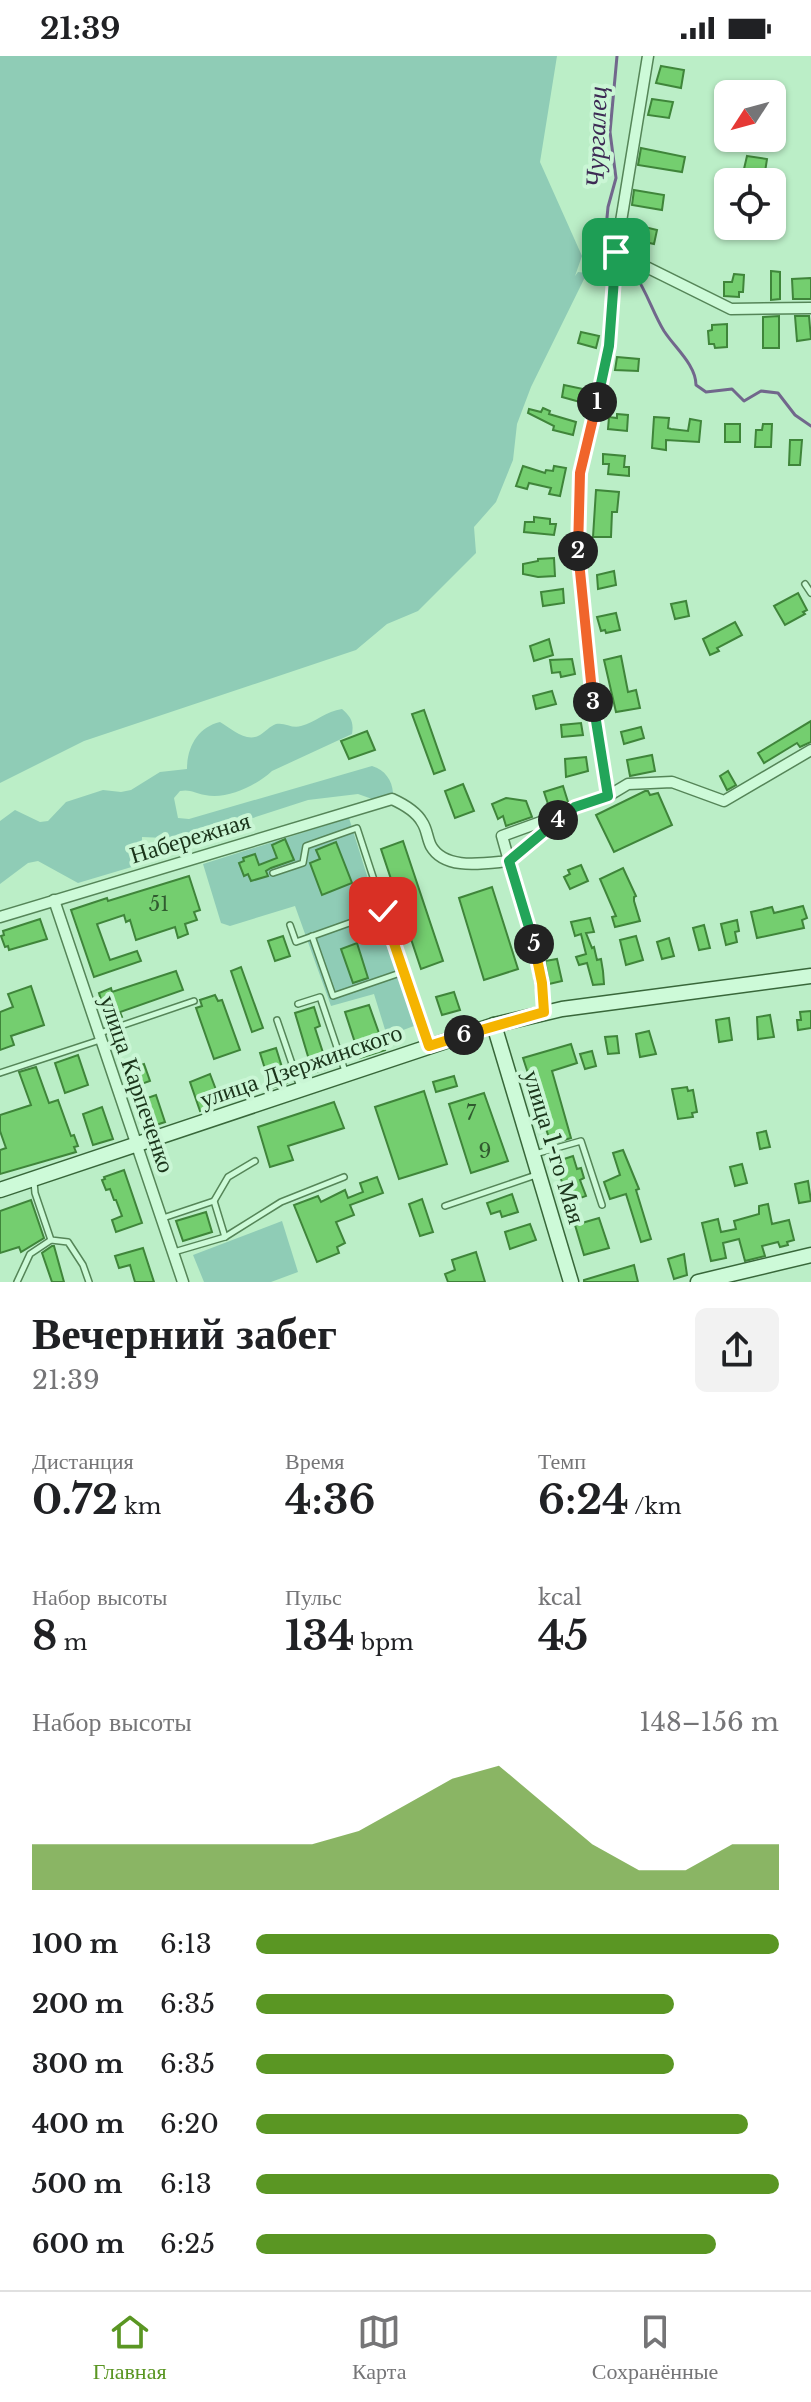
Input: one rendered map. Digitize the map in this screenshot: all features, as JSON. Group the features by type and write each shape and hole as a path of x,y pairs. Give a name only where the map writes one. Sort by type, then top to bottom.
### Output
{"main road":[{"name":"улица Дзержинского","path":"0,1190 494,1025 544,1012 811,976"},
{"name":"улица 1-го Мая","path":"494,1025 571,1282"},
{"path":"698,1282 729,1278 811,1255"}],"street":[{"path":"608,796 591,686 578,549 580,473 609,346 616,252 648,56"},
{"path":"616,252 731,309 811,308"},
{"path":"509,861 575,807 608,796 628,784 672,782 724,801 811,750"},
{"name":"Набережная","path":"0,917 392,799 406,805 422,820 432,848 447,859 470,865 509,861"},
{"path":"544,1012 534,940 502,836 567,813"},
{"name":"улица Карпеченко","path":"54,900 183,1282"}],"lane":[{"path":"805,584 811,593"},
{"path":"273,873 303,863 306,846 357,828 429,1046"},
{"path":"290,925 296,942 383,911"},
{"path":"312,936 333,996 403,972"},
{"path":"298,1004 320,997 347,1075"},
{"path":"0,1073 194,1001"},
{"path":"277,1020 301,1090"},
{"path":"533,1154 581,1141 602,1205"},
{"path":"162,1218 214,1201 228,1177 255,1161"},
{"path":"445,1206 539,1174"},
{"path":"173,1252 225,1237 281,1202 344,1177"},
{"path":"34,1178 35,1193 51,1240"},
{"path":"214,1201 225,1237"},
{"path":"17,1282 30,1254 51,1240 68,1242 83,1265 89,1282"}],"green space":[{"path":"0,56 557,56 540,162 582,256 575,276 578,272 587,273 531,387 517,424 513,460 496,502 474,527 476,553 418,611 387,624 356,650 84,741 0,783"},
{"path":"342,709 351,720 352,734 231,794 213,796 180,791 174,798 178,818 189,819 372,766 384,773 391,784 393,793 385,799 375,800 358,794 308,800 188,839 142,837 142,847 147,854 145,863 78,883 38,861 28,863 0,884 0,821 15,810 40,822 48,821 66,802 103,790 131,790 160,772 187,769 195,739 206,728 220,722 239,734 255,737 276,724 301,726"},
{"path":"349,818 414,1026 387,1036 374,994 331,1006 295,906 230,926 221,923 203,864"},
{"path":"282,1221 298,1272 271,1282 204,1282 193,1255"}],"building":[{"path":"661,66 684,70 681,88 656,83"},
{"path":"652,99 673,102 669,118 648,115"},
{"path":"641,148 685,157 682,172 638,165"},
{"path":"747,156 767,159 766,168 744,168"},
{"path":"634,190 664,195 662,210 632,205"},
{"path":"632,224 657,230 654,244 631,239"},
{"path":"771,271 780,272 780,299 771,300"},
{"path":"734,274 744,275 743,292 739,292 739,297 724,296 724,282 732,282"},
{"path":"811,278 811,299 793,299 792,279"},
{"path":"779,316 779,348 763,348 763,317"},
{"path":"795,316 809,316 811,339 797,341"},
{"path":"727,324 727,347 715,348 714,344 709,344 708,331 712,330 712,325"},
{"path":"581,332 599,336 596,348 578,343"},
{"path":"617,357 639,359 638,371 615,370"},
{"path":"564,385 583,389 580,402 562,397"},
{"path":"543,408 550,411 549,414 576,422 573,435 553,430 554,426 528,413 529,409 541,412"},
{"path":"617,414 628,415 627,431 608,429 609,417 617,418"},
{"path":"654,417 669,418 668,428 688,431 690,419 701,421 699,442 666,440 666,450 652,448"},
{"path":"725,424 740,424 740,442 725,442"},
{"path":"763,424 772,424 771,447 755,447 756,430 762,430"},
{"path":"790,440 802,440 800,465 789,465"},
{"path":"603,454 625,456 624,467 629,467 629,476 608,474 609,464 603,464"},
{"path":"523,466 545,473 546,470 553,471 554,466 566,468 560,496 549,494 551,488 529,483 527,489 516,486"},
{"path":"596,490 619,492 617,512 612,512 611,537 593,537"},
{"path":"534,517 550,519 550,524 556,524 554,535 524,532 525,522 534,522"},
{"path":"554,558 555,576 523,574 523,564"},
{"path":"614,571 616,585 598,589 597,575"},
{"path":"563,589 564,603 543,606 541,592"},
{"path":"798,593 807,610 785,625 774,606"},
{"path":"686,601 689,616 675,619 671,604"},
{"path":"616,613 620,630 601,631 597,617"},
{"path":"735,622 742,635 710,655 703,639"},
{"path":"549,639 553,655 534,661 530,646"},
{"path":"621,656 628,692 636,690 640,708 616,712 604,660"},
{"path":"572,659 575,674 561,677 560,672 552,673 550,660"},
{"path":"552,691 556,704 536,709 533,696"},
{"path":"424,710 445,770 434,774 412,714"},
{"path":"811,721 811,742 800,747 797,743 764,763 758,753"},
{"path":"581,723 583,735 562,737 561,725"},
{"path":"641,727 644,738 624,744 621,732"},
{"path":"367,731 375,750 349,759 341,741"},
{"path":"652,755 655,771 630,776 627,760"},
{"path":"586,757 588,771 566,777 565,759"},
{"path":"728,771 736,785 727,790 720,776"},
{"path":"463,784 474,811 455,818 445,791"},
{"path":"563,786 568,802 550,810 544,792"},
{"path":"645,791 650,795 658,793 672,825 614,852 596,815"},
{"path":"506,798 526,801 532,817 506,826 503,816 498,819 492,804"},
{"path":"285,839 294,860 266,871 268,876 251,881 248,874 244,876 239,863 244,861 243,858 255,854 259,865 277,858 272,845"},
{"path":"403,841 443,961 421,969 381,849"},
{"path":"336,842 352,883 322,895 310,863 320,859 316,850"},
{"path":"581,865 588,881 570,889 564,877 570,874 568,870"},
{"path":"623,868 636,896 634,901 640,921 615,927 612,917 616,916 600,879"},
{"path":"189,876 200,910 194,912 197,920 185,924 188,934 178,938 175,927 136,940 130,920 126,922 124,915 97,924 110,960 137,951 141,961 94,977 71,910"},
{"path":"492,887 518,969 484,980 459,898"},
{"path":"803,906 807,918 802,920 804,928 757,938 751,912 772,907 774,913"},
{"path":"590,918 594,932 586,933 597,960 601,959 604,984 593,985 587,963 579,965 576,957 586,954 581,934 575,936 571,922"},
{"path":"40,919 47,939 9,950 8,946 5,947 1,936 4,935 3,931"},
{"path":"737,920 737,942 726,945 721,924"},
{"path":"704,925 710,948 699,950 693,928"},
{"path":"283,936 290,956 275,961 268,941"},
{"path":"636,936 643,960 626,965 620,940"},
{"path":"669,938 674,956 662,959 657,942"},
{"path":"357,943 368,978 353,983 341,949"},
{"path":"557,959 562,981 549,984 545,961"},
{"path":"241,967 263,1028 252,1032 231,971"},
{"path":"176,971 183,990 120,1012 122,1017 108,1022 99,993 111,988 112,992"},
{"path":"31,986 44,1025 11,1036 14,1045 0,1050 0,1012 13,1007 8,994"},
{"path":"454,992 460,1010 442,1015 436,997"},
{"path":"215,995 218,1001 222,1000 240,1050 214,1059 196,1008 202,1006 200,1000"},
{"path":"369,1005 385,1050 360,1058 345,1012"},
{"path":"314,1007 320,1026 315,1028 328,1068 313,1073 295,1013"},
{"path":"811,1011 811,1028 798,1030 800,1012"},
{"path":"770,1015 774,1037 758,1039 757,1017"},
{"path":"729,1018 732,1040 719,1042 716,1020"},
{"path":"649,1031 656,1054 640,1057 636,1034"},
{"path":"617,1036 619,1053 608,1054 605,1037"},
{"path":"571,1044 577,1063 552,1071 571,1138 551,1144 523,1058"},
{"path":"276,1048 287,1083 271,1088 260,1053"},
{"path":"592,1051 596,1066 585,1069 580,1054"},
{"path":"78,1055 88,1085 65,1093 55,1063"},
{"path":"144,1064 150,1081 130,1088 125,1071"},
{"path":"36,1067 49,1103 58,1100 71,1136 74,1135 78,1146 74,1147 76,1152 0,1174 0,1150 6,1148 0,1131 0,1115 31,1105 19,1072"},
{"path":"210,1074 221,1103 200,1111 190,1082"},
{"path":"454,1076 457,1086 436,1092 433,1082"},
{"path":"687,1087 688,1091 693,1090 697,1112 692,1113 693,1117 678,1119 672,1089"},
{"path":"424,1091 447,1164 399,1179 375,1107"},
{"path":"484,1093 508,1161 471,1173 449,1104"},
{"path":"156,1095 165,1122 144,1129 136,1102"},
{"path":"334,1102 344,1128 288,1146 293,1160 270,1167 258,1127"},
{"path":"102,1107 113,1139 93,1145 83,1114"},
{"path":"766,1131 770,1147 760,1149 757,1133"},
{"path":"623,1150 639,1189 636,1190 651,1239 641,1242 626,1194 610,1199 604,1182 620,1175 613,1153"},
{"path":"573,1156 577,1169 581,1168 584,1178 580,1180 586,1196 569,1202 555,1162"},
{"path":"742,1164 747,1183 735,1186 730,1167"},
{"path":"124,1170 142,1223 116,1232 112,1220 122,1216 110,1189 106,1190 102,1180"},
{"path":"377,1177 383,1193 350,1205 354,1215 336,1222 345,1243 337,1247 339,1253 317,1262 294,1205 318,1196 321,1202 345,1190 348,1198 363,1192 360,1183"},
{"path":"808,1181 811,1201 799,1203 795,1184"},
{"path":"512,1194 518,1212 502,1217 500,1211 491,1214 487,1203"},
{"path":"422,1199 433,1232 420,1236 409,1204"},
{"path":"31,1200 44,1238 21,1252 19,1247 0,1253 0,1211"},
{"path":"768,1204 772,1224 789,1220 794,1240 780,1247 778,1242 762,1246 765,1256 745,1261 739,1239 723,1243 726,1258 711,1261 702,1223 718,1219 721,1232 736,1229 734,1221 759,1214 759,1206"},
{"path":"206,1212 212,1232 183,1241 176,1221"},
{"path":"599,1218 609,1248 584,1255 575,1225"},
{"path":"530,1224 536,1240 510,1249 505,1232"},
{"path":"52,1246 64,1282 52,1282 42,1253"},
{"path":"143,1248 154,1282 135,1282 130,1265 119,1268 115,1256"},
{"path":"476,1252 485,1282 448,1282 445,1274 455,1270 452,1260"},
{"path":"684,1254 687,1275 674,1279 668,1259"},
{"path":"634,1265 638,1282 584,1282 584,1280"}],"waterway":[{"name":"Чургалец","path":"611,258 605,239 608,207 616,178 610,132 617,56"},
{"name":"Чургалец","path":"634,273 664,331 693,371 696,385 706,392 732,389 744,401 761,391 778,393 795,415 811,426"}],"route":[{"path":"383,911 429,1046 544,1012 534,940 509,861 575,807 608,796 591,686 578,549 580,473 609,346 616,252"}]}
